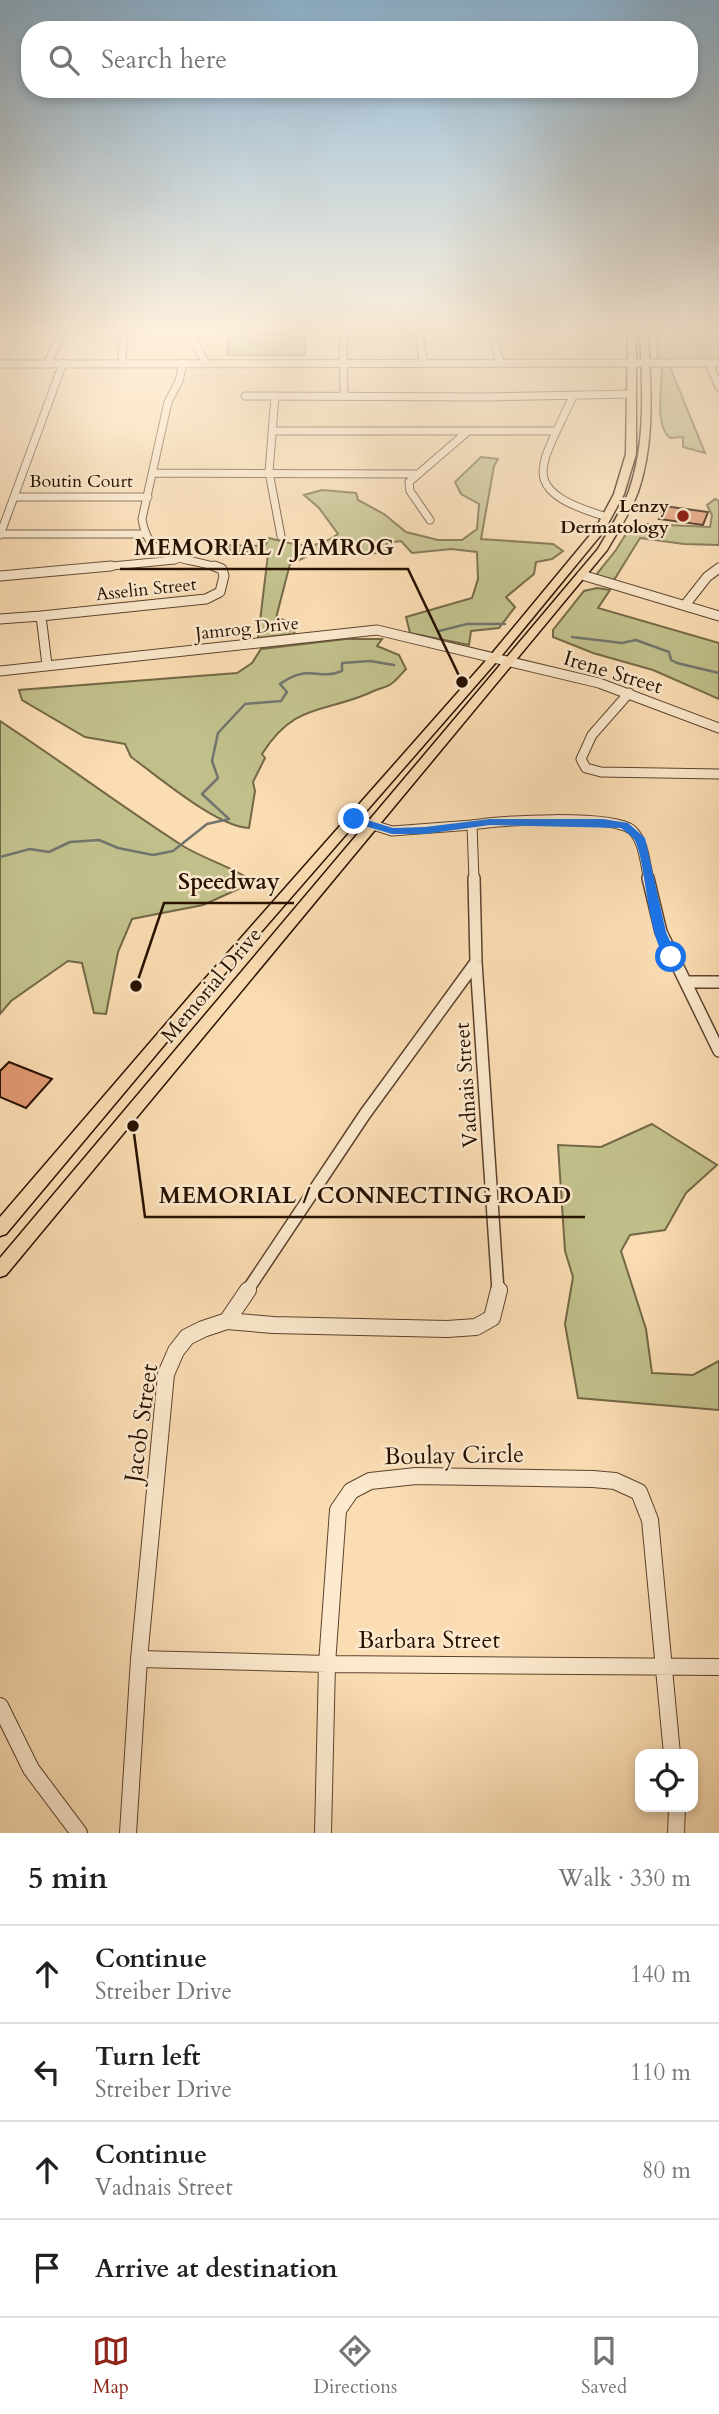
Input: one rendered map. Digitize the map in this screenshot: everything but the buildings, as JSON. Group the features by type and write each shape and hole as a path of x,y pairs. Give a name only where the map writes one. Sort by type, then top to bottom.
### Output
{"main road":[{"name":"Memorial Drive","path":"0,1229 201,992 494,658 583,552 607,517 623,484 631,454 632,416"},
{"name":"Memorial Drive","path":"0,1270 582,575 620,523 641,474 646,441 646,416"},
{"path":"19,1206 47,1214"}],"street":[{"path":"45,416 1,534 142,534 165,416"},
{"path":"274,416 269,472 281,536"},
{"path":"564,416 542,466 548,490 560,503 607,517"},
{"path":"273,431 556,431"},
{"path":"430,520 409,488 409,482 415,474 466,433"},
{"path":"153,473 415,474"},
{"name":"Boutin Court","path":"15,497 148,497"},
{"name":"Asselin Street","path":"41,616 206,599 219,594 224,576 222,569 181,559 156,549 142,534"},
{"path":"0,576 181,559"},
{"path":"685,606 707,577 719,568"},
{"path":"582,575 719,616"},
{"path":"0,619 41,616 47,665"},
{"name":"Jamrog Drive","path":"0,671 374,630 494,658"},
{"name":"Irene Street","path":"494,658 629,693 719,728"},
{"path":"629,693 592,735 581,759 586,768 601,772 719,774"},
{"path":"354,819 392,831 490,822 603,822 632,829 639,838 661,932 719,1051"},
{"name":"Vadnais Street","path":"227,1321 273,1325 447,1329 476,1327 492,1318 499,1289 498,1263 476,961 472,825"},
{"path":"227,1321 365,1114 476,961"},
{"path":"686,982 719,982"},
{"name":"Jacob Street","path":"128,1833 139,1659 166,1374 175,1351 188,1334 227,1321"},
{"name":"Boulay Circle","path":"323,1833 327,1664 338,1510 351,1491 370,1481 416,1476 593,1479 615,1481 639,1492 649,1520 672,1749"},
{"name":"Barbara Street","path":"139,1659 327,1664 719,1667"},
{"path":"0,1706 31,1769 79,1833"},
{"path":"676,1833 677,1812"}],"shaded area":[{"path":"660,416 690,416 705,453 683,447 683,437 670,438"},
{"path":"481,457 498,459 494,466 481,539 553,544 563,551 552,559 536,562 534,574 506,597 515,607 499,628 471,631 469,645 410,633 406,617 472,598 478,579 477,552 451,549 412,553 401,541 387,543 385,553 310,555 290,564 276,618 297,623 294,634 258,638 268,554 221,549 219,545 265,546 269,538 296,545 313,545 329,540 338,534 319,508 304,495 322,490 356,493 358,500 384,514 406,532 438,540 462,540 477,529 479,504 461,494 455,482"},
{"path":"715,499 719,501 719,545 640,538 614,580 596,575 631,526 645,524 710,527 712,515 707,505"},
{"path":"597,588 610,590 598,608 719,643 719,699 653,670 593,653 553,637 553,630 584,591"},
{"path":"346,639 382,639 377,646 399,655 406,669 389,685 300,716 275,737 262,754 265,758 253,782 255,791 249,828 221,819 188,800 131,757 125,744 85,737 22,700 19,690 237,673 252,663 261,649"},
{"path":"0,721 183,846 254,882 203,905 132,919 118,952 106,1014 94,1013 82,963 68,961 11,1001 0,1014"},
{"path":"652,1124 717,1165 686,1193 665,1230 630,1235 621,1251 646,1329 652,1373 693,1375 719,1361 719,1410 578,1398 565,1324 573,1277 565,1251 558,1145 601,1147"}],"waterway":[{"path":"439,631 467,624 505,624"},
{"path":"572,637 622,643 636,640 669,652 671,660 677,663 719,673"},
{"path":"0,857 30,849 49,852 70,842 99,840 118,848 153,855 173,851 207,824 229,819 202,794 218,778 212,761 218,733 245,704 281,701 287,692 280,684 306,673 333,674 342,671 342,663 370,661 394,665"}],"place":[{"name":"Lenzy Dermatology","path":"683,516"},
{"name":"MEMORIAL / JAMROG","path":"462,682"},
{"name":"Speedway","path":"136,986"},
{"name":"MEMORIAL / CONNECTING ROAD","path":"133,1126"}],"route":[{"path":"354,819 392,831 490,822 603,822 624,825 632,829 639,838 661,932 671,957"}]}
